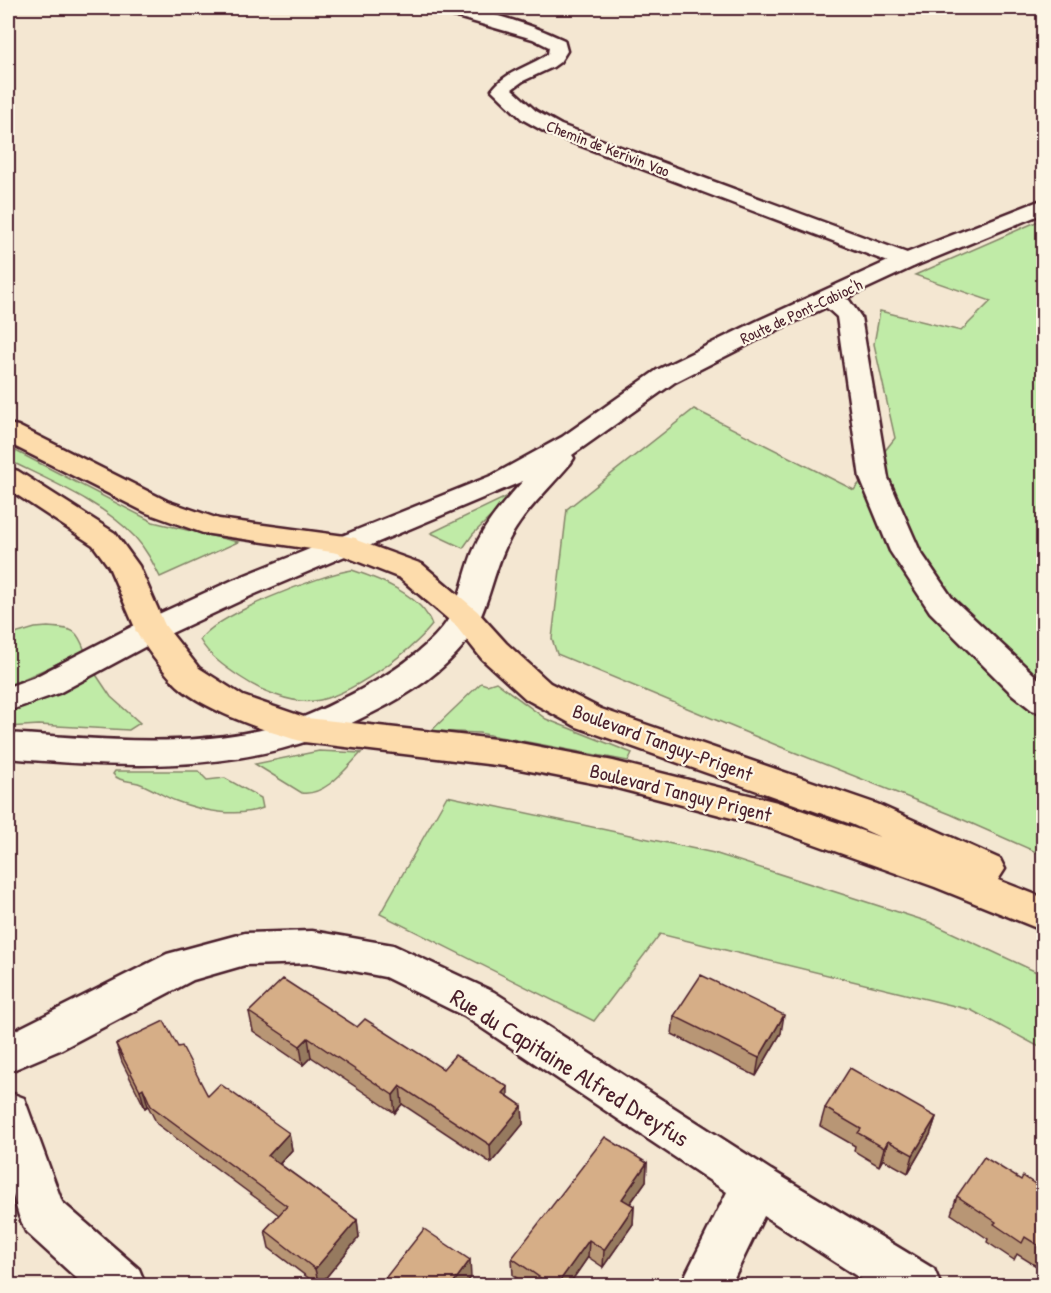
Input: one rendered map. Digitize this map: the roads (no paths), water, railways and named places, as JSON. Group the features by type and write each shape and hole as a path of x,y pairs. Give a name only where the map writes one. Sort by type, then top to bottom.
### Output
{"main road":[{"name":"Boulevard Tanguy-Prigent","path":"8,432 157,507 214,527 345,545 411,571 466,618 494,651 538,691 589,718 864,814 1004,877 1044,900"},
{"name":"Boulevard Tanguy Prigent","path":"8,477 104,538 124,566 151,630 187,676 231,704 304,730 504,753 613,774 777,816 949,876 1044,915"}],"street":[{"name":"Chemin de Kerivin Vao","path":"446,8 539,35 558,44 559,54 549,62 516,76 506,83 502,90 529,115 546,124 907,261"},
{"name":"Route de Pont-Cabioc'h","path":"345,545 484,489 572,443 666,376 766,326 907,261 1044,205"},
{"path":"828,298 840,305 849,317 874,478 905,551 941,605 1024,687 1044,702"},
{"name":"Route de Pont-Cabioc'h","path":"466,618 490,546 514,511 572,443"},
{"path":"8,699 47,685 151,630 244,587 345,545"},
{"name":"Boulevard Tanguy Prigent","path":"8,746 128,753 185,752 253,744 304,730 370,700 416,672 453,637 466,618"},
{"name":"Rue du Capitaine Alfred Dreyfus","path":"8,1054 182,966 245,949 312,947 393,962 479,1004 755,1185 917,1286"},
{"path":"8,1112 43,1216 122,1286"},
{"path":"704,1286 755,1185"}]}
